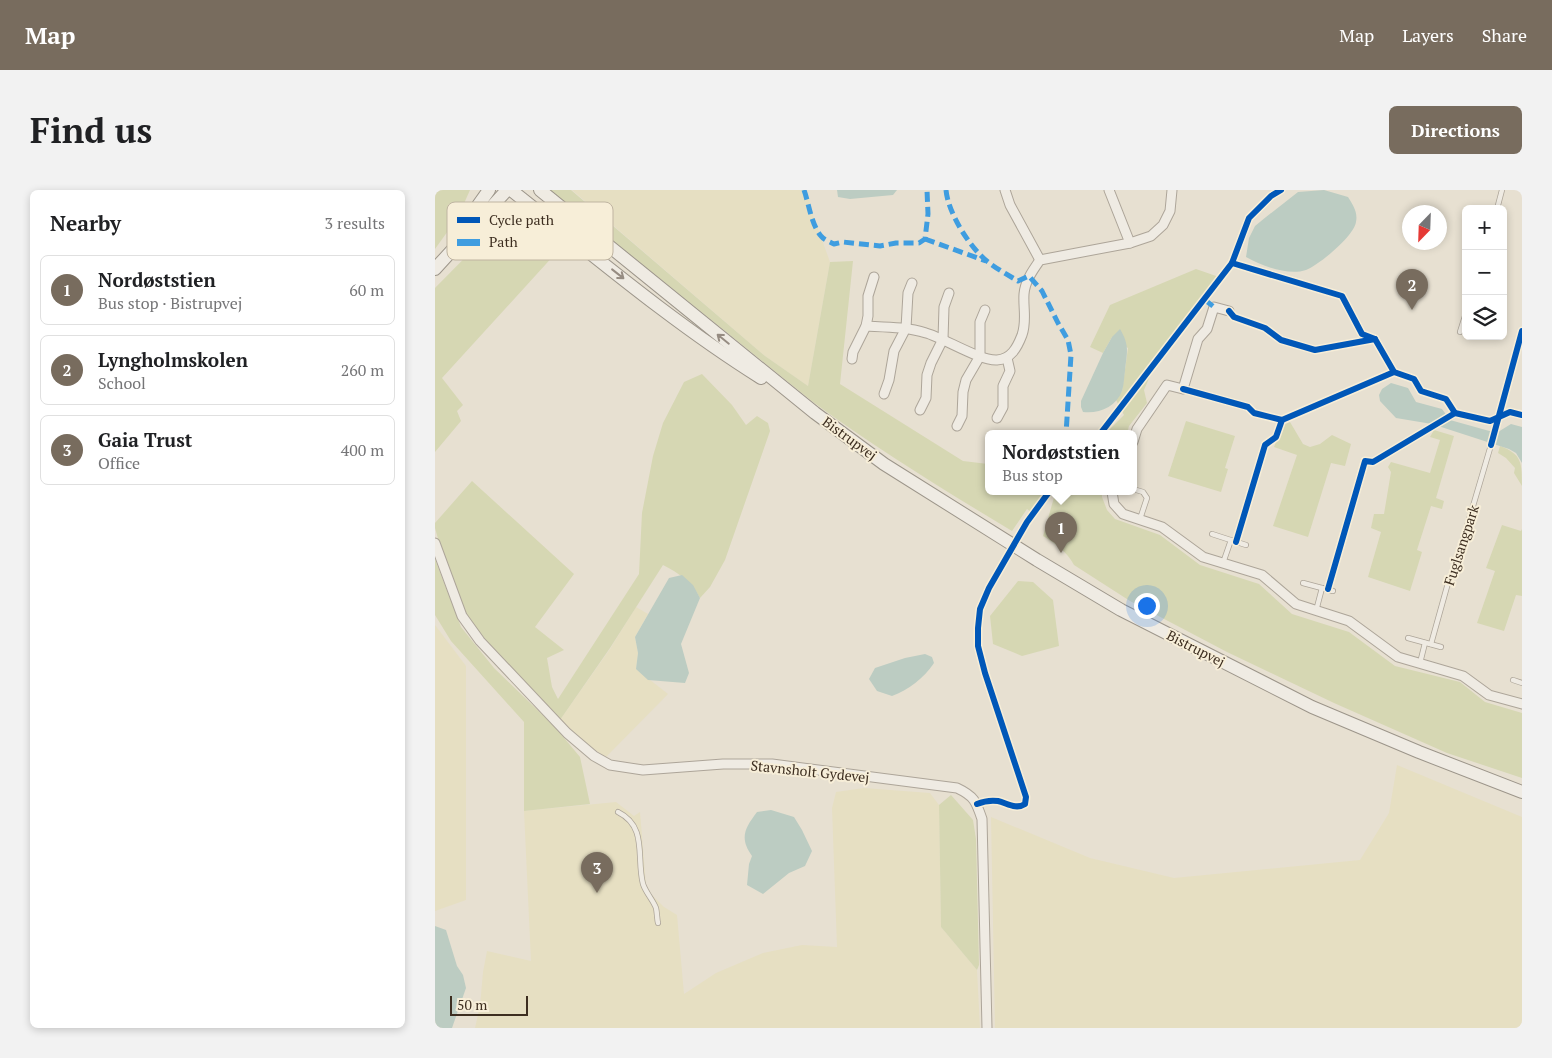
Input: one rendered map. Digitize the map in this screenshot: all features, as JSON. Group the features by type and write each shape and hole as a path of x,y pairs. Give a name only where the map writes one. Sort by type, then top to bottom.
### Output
{"main road":[{"path":"481,202 489,190"},
{"path":"498,202 509,190"},
{"name":"Bistrupvej","path":"509,190 525,202"},
{"name":"Bistrupvej","path":"540,190 555,202"},
{"name":"Bistrupvej","path":"613,249 815,413 885,464 1037,560 1121,610 1312,707 1419,752 1522,792"},
{"path":"435,268 447,251"},
{"path":"435,268 447,255"},
{"name":"Bistrupvej","path":"600,260 738,364 815,413"}],"street":[{"path":"1005,190 1010,204 1040,260"},
{"path":"1109,190 1130,243"},
{"path":"866,326 906,328 925,332 980,356 995,360 1007,358 1016,349 1023,333 1025,316 1024,293 1029,276 1040,260 1130,243 1151,236 1163,225 1170,211 1173,195 1171,190"},
{"path":"852,359 853,352 869,316 868,296 874,277"},
{"path":"884,394 889,380 894,351 906,328 908,293 912,283"},
{"path":"920,410 926,398 927,375 943,339 944,307 949,293"},
{"path":"1137,430 1167,385 1183,389 1198,339 1207,328 1214,307 1229,311"},
{"path":"957,426 962,416 963,392 966,380 980,356 980,322 985,310"},
{"path":"997,418 1003,407 1003,386 1010,371 1007,358"},
{"path":"1112,495 1113,504 1123,514 1162,526 1203,557 1262,575 1296,604 1349,621 1398,657 1463,676 1489,695 1522,704"},
{"name":"Stavnsholt Gydevej","path":"435,543 462,616 480,641 567,733 594,756 610,764 643,770 723,764 772,764 957,788 970,794 977,804 982,818 987,1028"}],"lane":[{"path":"1498,205 1502,190"},
{"path":"1460,332 1462,326"},
{"name":"Fuglsangpark","path":"1431,644 1447,583 1453,574 1491,445"},
{"path":"1137,490 1143,492 1147,498 1141,520"},
{"path":"1212,534 1246,545"},
{"path":"1223,563 1231,540"},
{"path":"1303,582 1333,591"},
{"path":"1316,611 1322,588"},
{"path":"1408,638 1441,648"},
{"path":"1420,663 1425,643"},
{"path":"1513,680 1522,683"},
{"path":"618,812 628,817 636,829 644,887 656,908 658,923"}],"shaded area":[{"path":"572,190 807,190 813,215 830,262 808,386 765,356 613,225 613,202 586,202"},
{"path":"837,190 897,190 893,195 850,199 838,197"},
{"path":"1324,190 1348,197 1355,209 1356,215 1354,228 1343,242 1327,256 1312,267 1299,272 1275,269 1246,257 1249,238 1255,226 1298,192"},
{"path":"1120,329 1127,349 1122,391 1116,401 1106,408 1095,412 1083,412 1081,401 1103,353 1112,337"},
{"path":"1391,383 1408,388 1416,402 1442,409 1450,420 1493,432 1498,432 1511,424 1522,427 1522,463 1516,453 1509,449 1432,424 1396,418 1380,401 1379,395 1382,389"},
{"path":"682,575 693,585 700,598 681,644 689,673 685,683 648,680 636,669 638,653 635,637 669,578"},
{"path":"636,607 648,614 635,637 638,653 636,669 668,694 606,757 584,743 560,720 610,649"},
{"path":"435,625 466,666 466,900 435,911"},
{"path":"925,654 932,657 934,663 910,687 892,696 877,691 869,679 875,668 905,658"},
{"path":"1397,765 1522,817 1522,1028 995,1028 991,817 1090,858 1174,878 1360,860 1389,813"},
{"path":"864,788 930,793 939,805 941,927 977,970 980,1028 475,1028 480,1006 487,951 531,961 524,811 616,802 634,816 640,812 646,885 651,894 664,907 677,915 684,994 716,973 763,953 802,945 837,947 832,808 836,792"},
{"path":"771,810 794,817 812,851 805,866 789,873 763,894 747,885 749,864 752,856 746,844 745,833 757,812"},
{"path":"435,926 446,930 466,988 452,1028 435,1028"}],"green space":[{"path":"435,190 470,190 465,202 447,202 447,232 435,249"},
{"path":"550,190 571,190 585,202 565,202"},
{"path":"613,226 765,356 808,386 830,262 853,261 840,384 963,461 985,464 985,495 1043,495 1031,512 1027,509 1012,531 886,453 813,402 613,241"},
{"path":"463,260 550,260 442,378 463,405 457,411 461,421 435,452 435,288"},
{"path":"1196,269 1219,277 1150,376 1144,390 1147,403 1128,430 1109,430 1124,415 1116,400 1122,391 1128,348 1112,337 1103,353 1090,347 1110,305"},
{"path":"702,374 732,405 746,425 757,416 768,423 770,431 725,560 710,587 700,598 685,578 663,565 610,648 560,720 471,624 444,560 435,523 472,481 574,574 535,627 564,650 547,658 552,687 558,699 639,574 642,513 653,456 663,423 684,382"},
{"path":"1186,421 1235,436 1225,468 1228,469 1221,492 1168,476"},
{"path":"1290,422 1303,444 1310,447 1320,444 1332,435 1351,444 1345,466 1331,463 1308,537 1273,526 1297,455 1274,447 1283,425"},
{"path":"1434,430 1454,436 1436,498 1444,501 1442,509 1431,506 1417,550 1422,552 1410,591 1368,577 1381,532 1371,528 1374,514 1384,514 1391,472 1388,467 1391,462 1430,473 1440,440 1430,437"},
{"path":"1500,446 1517,456 1522,471 1522,486 1514,473 1515,468 1506,458 1498,453"},
{"path":"1055,495 1102,495 1107,510 1115,519 1160,535 1200,565 1259,584 1292,614 1349,632 1395,666 1460,682 1485,702 1522,713 1522,778 1447,753 1334,703 1227,652 1130,601 1074,565 1061,549 1043,536"},
{"path":"1502,525 1521,531 1522,529 1522,596 1516,595 1504,631 1477,623 1495,571 1486,568"},
{"path":"435,559 461,627 494,668 555,727 580,757 590,804 524,811 524,722 451,641 435,615"},
{"path":"1018,581 1033,582 1053,600 1059,646 1022,656 993,644 990,616"},
{"path":"951,795 973,820 976,839 979,965 977,970 941,927 939,805"}],"marked path":[{"path":"804,190 815,226 824,239 834,244 843,242 880,246 896,243 919,243 925,239 928,214 927,190"},
{"path":"946,190 955,219 974,248 988,262 1018,281 1029,276 1042,291 1068,340 1071,355 1066,430"},
{"path":"925,239 986,261"},
{"path":"1205,300 1214,307"}],"cycle path":[{"path":"1103,430 1232,263 1249,218 1271,196 1281,190"},
{"path":"1232,263 1342,296 1362,334 1375,339 1394,372 1414,379 1421,391 1446,399 1455,413 1490,421 1510,412 1522,415"},
{"path":"1229,311 1234,317 1265,328 1281,340 1315,350 1375,339"},
{"path":"1491,445 1522,331"},
{"path":"1236,542 1265,445 1276,437 1282,420 1394,372"},
{"path":"1183,389 1248,407 1254,413 1282,420"},
{"path":"1328,589 1365,461 1373,462 1455,413"},
{"path":"977,804 985,801 998,801 1015,806 1025,804 1026,797 985,673 978,646 978,628 980,609 989,588 1027,522 1047,495"}],"place":[{"name":"Lyngholmskolen","path":"1412,310"},
{"name":"Nordøststien","path":"1061,553"},
{"name":"Gaia Trust","path":"597,893"}]}
